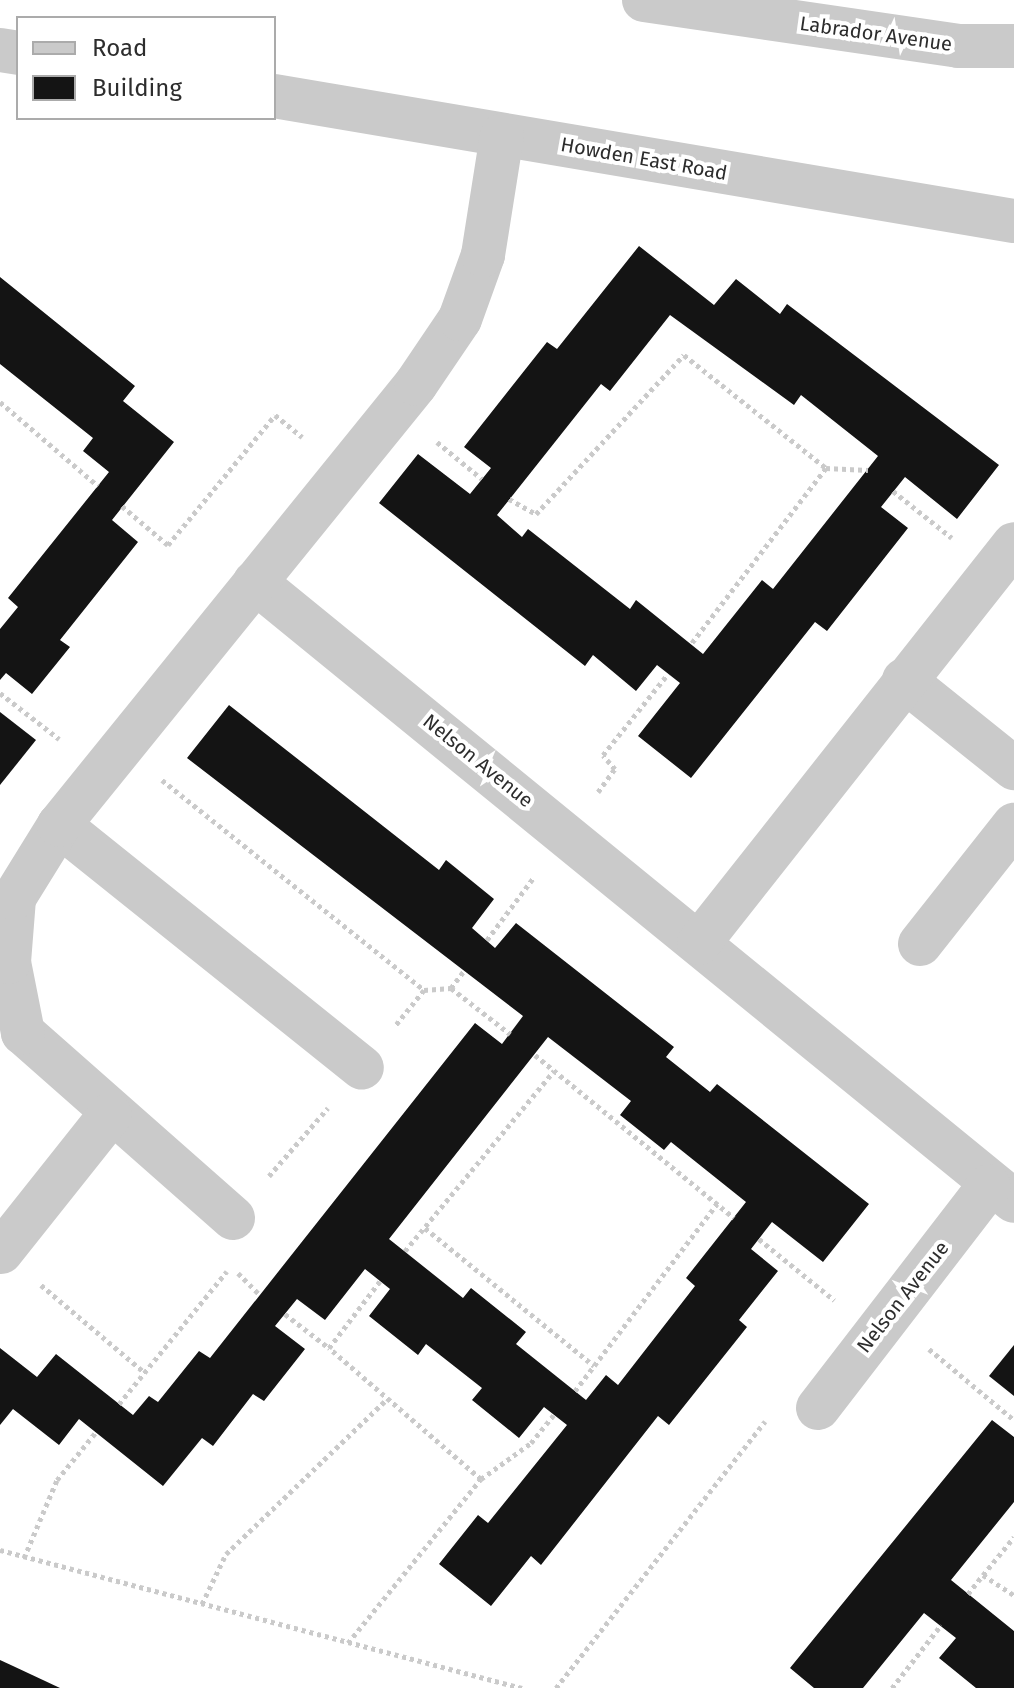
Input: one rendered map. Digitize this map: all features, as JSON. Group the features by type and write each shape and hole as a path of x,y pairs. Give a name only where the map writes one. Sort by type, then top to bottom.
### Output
{"street":[{"name":"Labrador Avenue","path":"644,0 958,46 1014,46"},
{"name":"Howden East Road","path":"276,96 1014,221"},
{"path":"233,1218 110,1115 23,1033 9,962 14,898 59,825 345,472 460,319 483,255 502,135"},
{"path":"699,943 1004,557"},
{"name":"Nelson Avenue","path":"255,582 1002,1194 882,1325 818,1408"},
{"path":"904,680 1014,768"},
{"path":"59,825 362,1068"},
{"path":"920,944 1014,825"},
{"path":"1,1252 110,1115"}],"path":[{"path":"509,499 536,514 684,355 826,468 868,470"},
{"path":"0,402 98,486"},
{"path":"122,506 168,545 275,415 345,472"},
{"path":"690,645 826,468"},
{"path":"893,491 1004,557"},
{"path":"0,693 100,772"},
{"path":"451,988 464,971"},
{"path":"424,990 451,988 510,1034"},
{"path":"535,1055 734,1218"},
{"path":"405,1251 554,1071"},
{"path":"575,1391 717,1204"},
{"path":"425,1228 594,1366"},
{"path":"759,1239 1014,1420"},
{"path":"1,1252 144,1372"},
{"path":"231,1266 260,1295"},
{"path":"329,1348 380,1281"},
{"path":"285,1314 481,1479"},
{"path":"556,1688 785,1395 818,1408"},
{"path":"202,1604 226,1554 387,1399"},
{"path":"348,1643 481,1479 531,1443 554,1415"},
{"path":"24,1558 57,1480 96,1432"},
{"path":"968,1594 1014,1537"},
{"path":"0,1550 522,1688"},
{"path":"983,1575 1014,1595"},
{"path":"892,1688 941,1625"}],"building":[{"path":"639,246 714,305 736,279 780,314 787,304 999,465 957,519 905,477 881,507 908,528 827,631 815,622 691,778 638,736 680,683 657,665 636,691 593,655 585,666 379,503 418,454 470,494 491,468 464,447 547,342 557,349","holes":["670,315 794,405 801,395 878,456 773,589 762,580 703,654 636,600 630,609 528,529 522,537 497,515 601,384 610,391"]},
{"path":"0,277 135,386 123,401 174,442 112,520 138,542 60,640 70,647 32,694 6,673 0,680 0,629 18,607 8,598 109,472 83,451 93,438 0,364"},
{"path":"229,705 439,870 446,860 494,899 472,928 495,948 516,923 674,1047 666,1057 710,1092 717,1084 869,1204 823,1262 772,1222 751,1249 778,1271 739,1320 747,1327 669,1425 658,1416 541,1565 531,1556 491,1606 439,1564 478,1515 488,1523 567,1425 544,1407 519,1438 472,1400 482,1388 426,1344 418,1355 369,1316 390,1289 365,1269 325,1320 297,1299 275,1326 305,1349 264,1401 253,1394 213,1446 202,1438 163,1486 79,1419 59,1445 13,1409 0,1425 0,1348 37,1377 56,1354 133,1415 149,1396 158,1402 199,1351 210,1358 475,1023 502,1044 523,1016 187,758","holes":["548,1037 631,1101 620,1115 664,1150 671,1142 746,1202 686,1278 695,1286 618,1385 606,1375 586,1400 516,1344 526,1332 471,1288 463,1298 389,1239"]},
{"path":"0,712 36,740 0,785"},
{"path":"1014,1345 1014,1396 989,1376"},
{"path":"992,1420 1014,1437 1014,1502 951,1580 1014,1631 1014,1688 976,1688 939,1658 956,1638 924,1613 863,1688 814,1688 790,1668"},
{"path":"0,1660 13,1666 60,1688 0,1688"}]}
